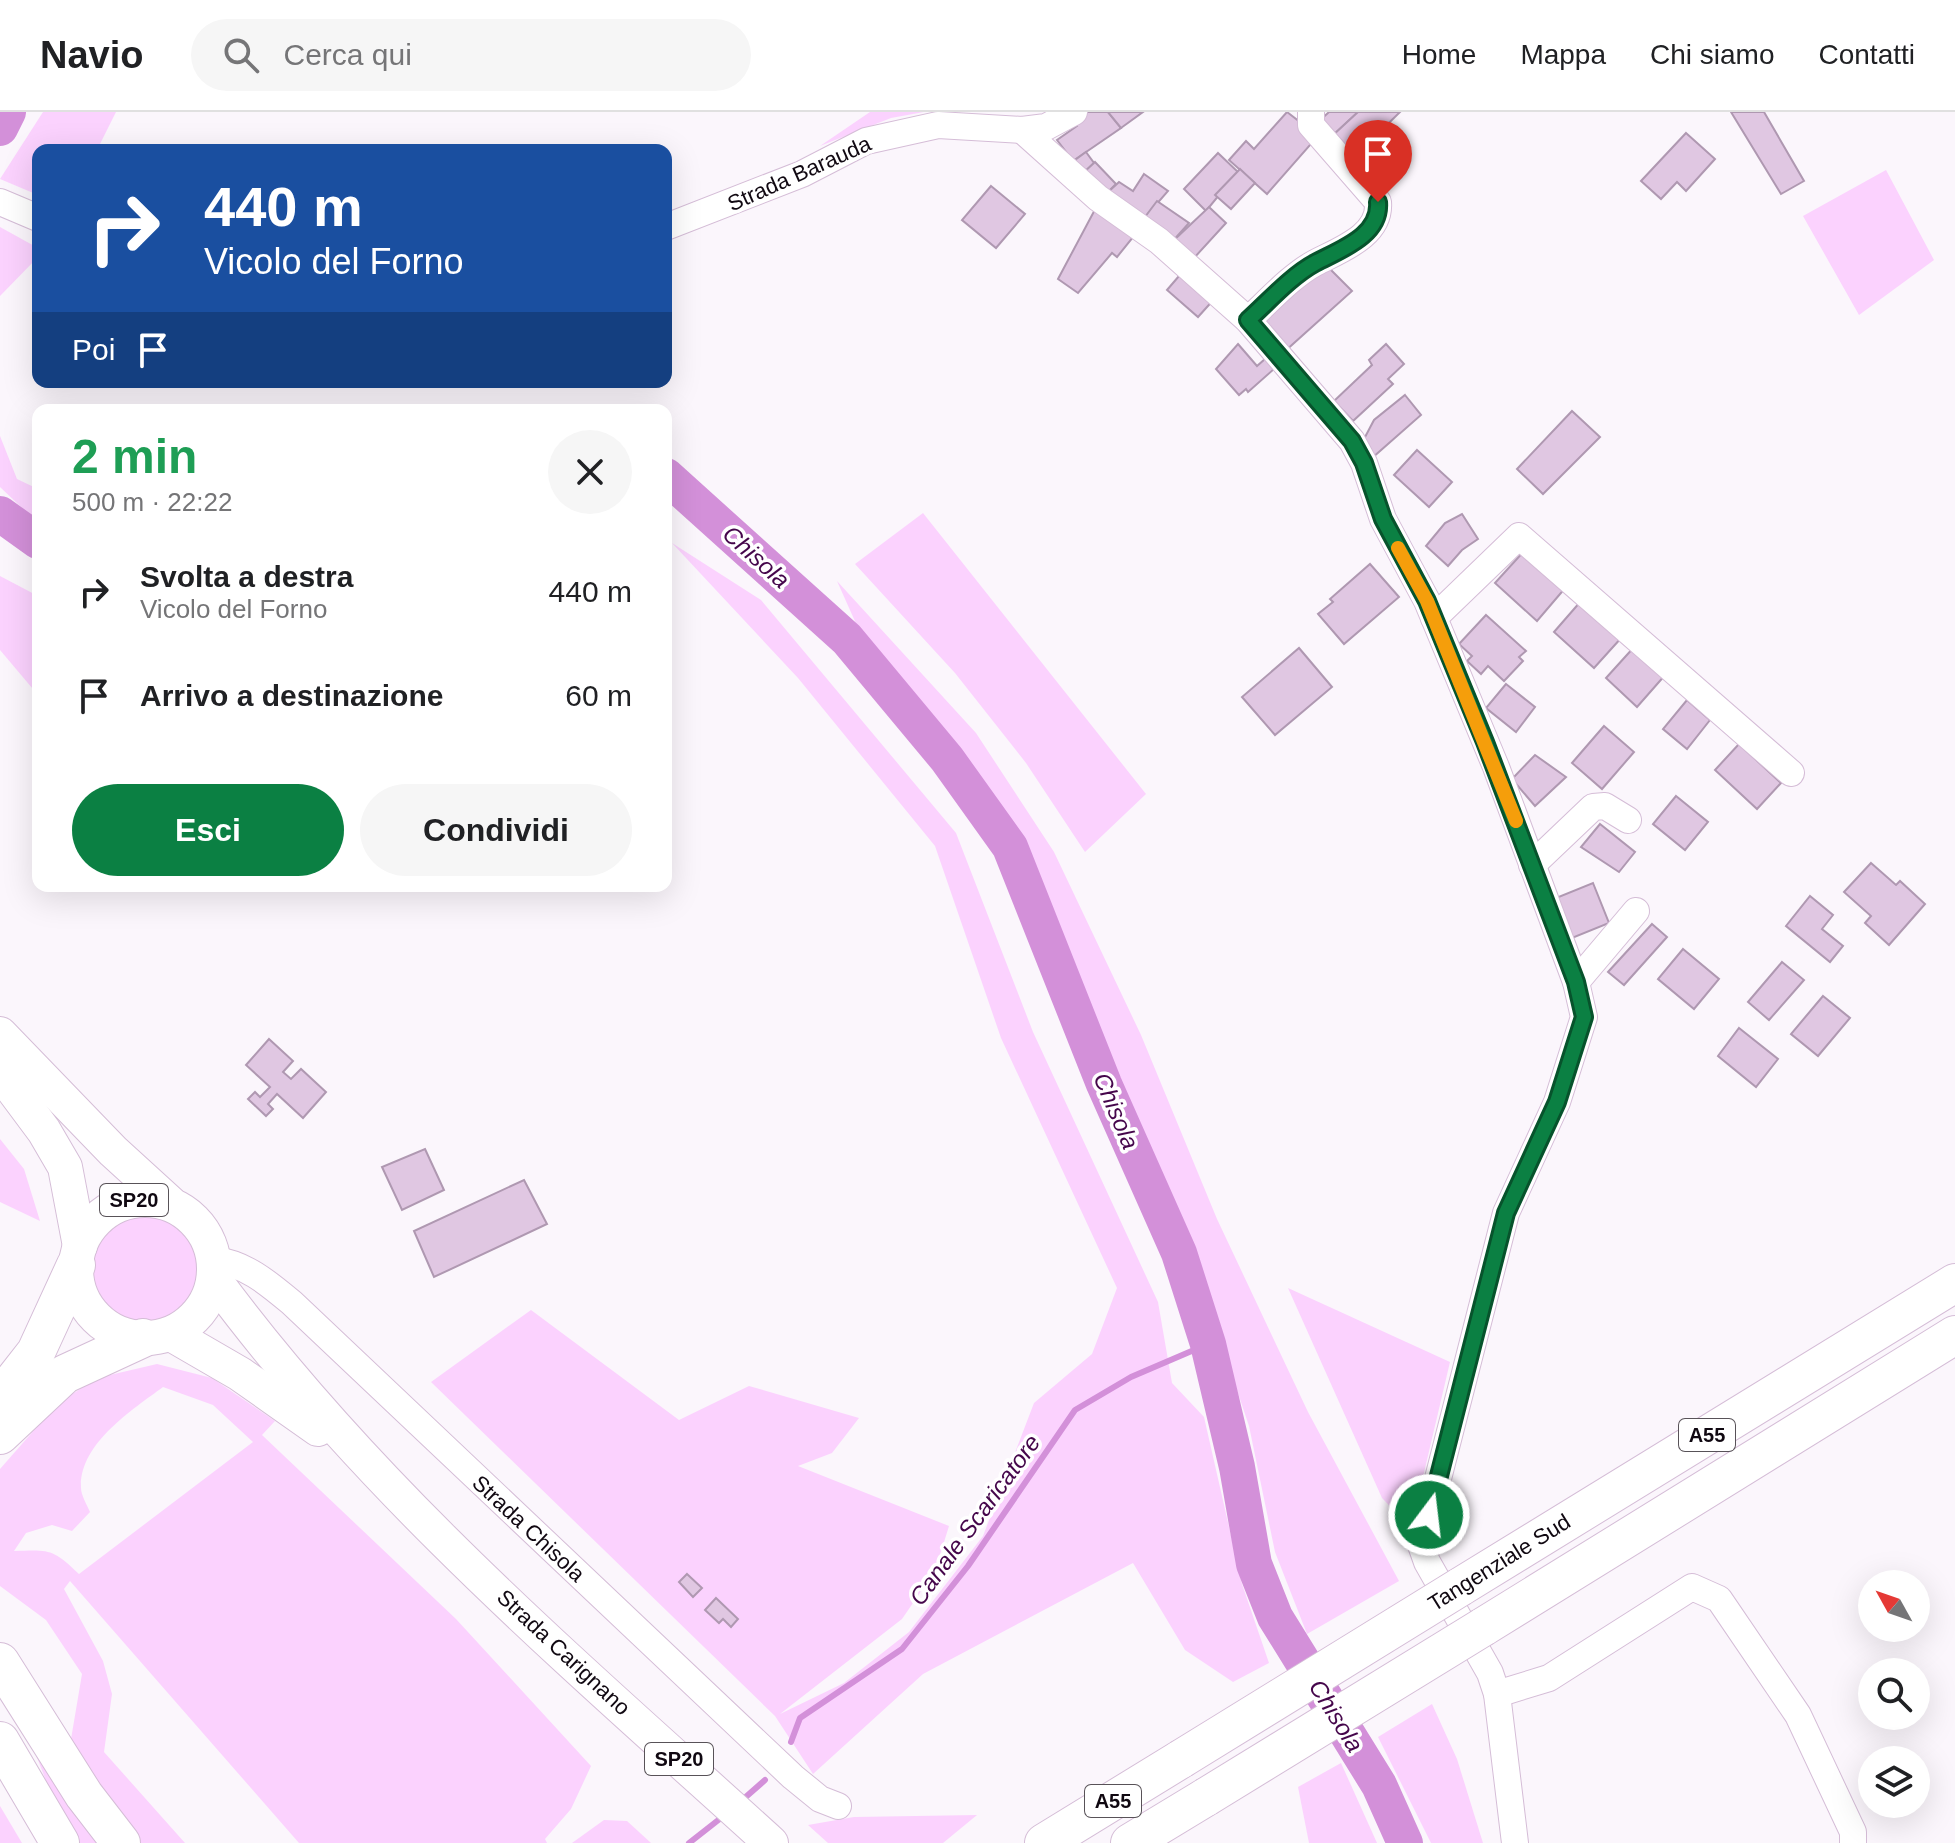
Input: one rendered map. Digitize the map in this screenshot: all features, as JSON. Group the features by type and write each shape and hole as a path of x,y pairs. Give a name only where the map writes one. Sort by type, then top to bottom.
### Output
{"highway":[{"path":"0,1398 36,1352 78,1256"},
{"name":"Tangenziale Sud","path":"1044,1843 1955,1283"},
{"name":"Tangenziale Sud","path":"1130,1843 1955,1335"},
{"path":"0,1435 65,1374 84,1362 157,1336"},
{"path":"0,1662 84,1795 121,1843"},
{"path":"0,1741 60,1843"},
{"path":"0,1779 37,1843"}],"main road":[{"name":"SP20","path":"0,1034 113,1151 170,1203 197,1222 209,1240 214,1270 265,1348 360,1458"},
{"name":"SP20","path":"0,1072 44,1131 65,1167 78,1256 78,1287 95,1315 121,1334 157,1336 240,1374 360,1458"},
{"name":"SP20","path":"78,1256 89,1228 103,1213 121,1203 141,1199 170,1203"},
{"path":"157,1336 200,1312 214,1270"},
{"name":"Strada Carignano","path":"360,1458 612,1699 771,1843"}],"street":[{"name":"Strada Barauda","path":"672,225 802,174 866,141 938,125 1022,130 1046,127 1074,112"},
{"path":"1248,320 1315,263 1336,254 1369,230 1377,219 1378,202 1311,125 1311,112"},
{"path":"1022,130 1098,198 1159,241 1248,320 1352,441 1364,463 1383,519 1434,618 1576,982 1584,1017 1557,1102 1506,1213 1421,1545 1427,1562 1490,1673 1497,1694 1515,1843"},
{"path":"0,202 32,215"},
{"path":"1434,618 1519,536 1791,773"},
{"path":"1532,865 1593,807 1605,806 1628,820"},
{"path":"1576,982 1636,911"},
{"name":"Strada Chisola","path":"214,1270 248,1270 292,1303 793,1777 820,1799 838,1806"},
{"path":"1497,1694 1549,1678 1692,1587 1719,1599 1798,1715 1853,1832 1853,1843"}],"shaded area":[{"path":"43,112 116,112 100,144 32,144 32,192 0,179"},
{"path":"870,112 924,112 891,118 820,146"},
{"path":"1886,170 1934,260 1859,315 1803,216"},
{"path":"0,227 32,245 32,263 0,296"},
{"path":"0,436 17,479 32,486 32,517 0,487"},
{"path":"923,513 1146,794 1085,852 1026,763 955,673 855,564"},
{"path":"672,543 761,600 956,833 1033,1032 1158,1302 1172,1383 1204,1417 1242,1584 1269,1663 1233,1682 1185,1650 1133,1563 923,1674 813,1774 775,1716 431,1382 531,1310 679,1420 749,1386 859,1418 832,1453 798,1466 949,1526 935,1571 902,1619 780,1714 844,1683 909,1632 983,1536 1034,1403 1092,1354 1117,1288 1001,1038 935,846 798,678"},
{"path":"0,576 32,593 32,688 0,650"},
{"path":"837,581 976,733 1054,852 1141,1035 1217,1219 1308,1412 1399,1581 1307,1634 1275,1552 1249,1426 1183,1229 1102,1044 1033,860 959,746 858,628"},
{"path":"0,1139 24,1169 40,1221 0,1202"},
{"path":"145,1217 165,1221 182,1232 193,1249 197,1269 193,1289 182,1306 165,1317 145,1321 125,1317 108,1306 97,1289 93,1269 97,1249 108,1232 125,1221"},
{"path":"1288,1288 1450,1362 1411,1528 1382,1498"},
{"path":"157,1364 212,1378 275,1421 262,1435 456,1619 591,1766 571,1809 545,1839 547,1843 299,1843 70,1581 64,1589 103,1661 112,1694 104,1752 185,1843 136,1843 69,1751 82,1674 46,1620 0,1586 0,1469 57,1404 97,1378","holes":["163,1387 213,1405 253,1442 79,1574 50,1552 14,1551 26,1533 52,1525 72,1531 90,1512 81,1488 89,1457 110,1430 150,1396"]},
{"path":"1432,1704 1457,1759 1483,1843 1431,1843 1378,1737"},
{"path":"33,1747 109,1843 70,1843"},
{"path":"1341,1763 1377,1843 1309,1843 1298,1787"},
{"path":"0,1806 22,1843 0,1843"},
{"path":"977,1815 943,1843 828,1843 808,1825 854,1817"},
{"path":"604,1820 627,1821 651,1843 572,1843"}],"building":[{"path":"1079,112 1108,112 1121,128 1073,161 1057,140 1077,126 1072,117"},
{"path":"1108,112 1143,112 1121,128"},
{"path":"1287,112 1318,136 1267,194 1229,160 1246,141 1254,149"},
{"path":"1329,112 1358,112 1331,137 1317,123"},
{"path":"1358,112 1400,112 1352,159 1331,137"},
{"path":"1731,112 1764,112 1804,181 1781,194"},
{"path":"1686,133 1715,159 1686,191 1677,182 1661,199 1641,181"},
{"path":"1086,152 1094,163 1084,173 1075,160"},
{"path":"1218,153 1238,172 1206,211 1184,189"},
{"path":"1095,162 1116,184 1106,194 1082,174"},
{"path":"1240,169 1255,183 1231,209 1215,195"},
{"path":"1144,174 1168,191 1142,221 1106,194 1119,182 1133,191"},
{"path":"991,186 1025,214 996,248 962,220"},
{"path":"1157,201 1189,223 1172,242 1142,221"},
{"path":"1099,202 1138,231 1117,257 1112,253 1078,293 1058,279"},
{"path":"1209,207 1226,223 1194,258 1172,242"},
{"path":"1323,262 1352,291 1284,352 1257,323"},
{"path":"1185,269 1216,297 1198,317 1167,290"},
{"path":"1238,344 1257,366 1265,359 1274,369 1248,392 1246,389 1239,395 1216,369"},
{"path":"1386,344 1404,364 1388,379 1393,384 1353,421 1334,401 1372,365 1369,360"},
{"path":"1405,395 1421,415 1372,458 1364,439 1374,420"},
{"path":"1572,411 1600,437 1543,494 1517,469"},
{"path":"1417,450 1452,482 1429,507 1394,475"},
{"path":"1462,514 1478,539 1462,550 1448,566 1426,546 1445,523"},
{"path":"1525,550 1566,587 1537,621 1495,583"},
{"path":"1370,564 1399,597 1344,644 1318,614 1333,602 1330,599"},
{"path":"1581,601 1622,637 1594,668 1554,632"},
{"path":"1486,615 1526,651 1519,657 1523,661 1504,681 1488,666 1481,674 1467,661 1472,656 1459,644"},
{"path":"1635,646 1666,674 1637,707 1606,678"},
{"path":"1299,648 1332,687 1275,735 1242,697"},
{"path":"1506,684 1535,707 1516,732 1486,708"},
{"path":"1687,700 1710,720 1687,749 1663,729"},
{"path":"1604,726 1634,752 1602,789 1572,763"},
{"path":"1739,744 1781,783 1757,809 1715,770"},
{"path":"1535,755 1566,777 1535,806 1512,779"},
{"path":"1676,796 1708,822 1685,850 1653,824"},
{"path":"1600,824 1635,852 1619,872 1581,847"},
{"path":"1871,863 1896,885 1900,881 1925,904 1889,945 1865,923 1871,916 1844,892"},
{"path":"1593,883 1609,923 1572,938 1556,898"},
{"path":"1810,896 1833,915 1822,929 1843,946 1830,962 1786,926"},
{"path":"1652,924 1667,937 1624,985 1608,972"},
{"path":"1683,949 1719,979 1694,1009 1658,979"},
{"path":"1782,962 1804,980 1769,1020 1748,1002"},
{"path":"1823,996 1850,1018 1818,1056 1791,1034"},
{"path":"1739,1028 1778,1059 1756,1087 1718,1056"},
{"path":"269,1039 293,1061 283,1072 291,1079 301,1069 326,1092 303,1118 277,1094 268,1104 273,1109 266,1116 248,1099 255,1092 260,1097 270,1087 246,1065"},
{"path":"425,1149 444,1190 402,1210 382,1167"},
{"path":"524,1180 547,1224 434,1277 414,1231"},
{"path":"687,1574 702,1588 693,1597 679,1582"},
{"path":"716,1598 738,1619 731,1627 723,1619 719,1623 705,1610"}],"waterway":[{"name":"Chisola","path":"0,128 8,112"},
{"name":"Chisola","path":"672,481 847,639 947,759 1010,847 1104,1084 1179,1253 1208,1344 1237,1467 1254,1564 1275,1617 1379,1785 1405,1843"},
{"name":"Chisola","path":"0,514 32,537"},
{"name":"Canale Scaricatore","path":"791,1742 800,1718 902,1649 968,1566 1075,1410 1131,1377 1208,1344"},
{"name":"Canale Scaricatore","path":"740,1802 765,1780"},
{"name":"Canale Scaricatore","path":"689,1843 726,1814"}],"slow traffic":[{"path":"1398,548 1427,601 1516,821"}],"route":[{"path":"1378,202 1377,219 1369,230 1328,259 1315,263 1248,320 1352,441 1364,463 1383,519 1427,601 1496,767 1576,982 1584,1017 1557,1102 1506,1213 1429,1515"}]}
